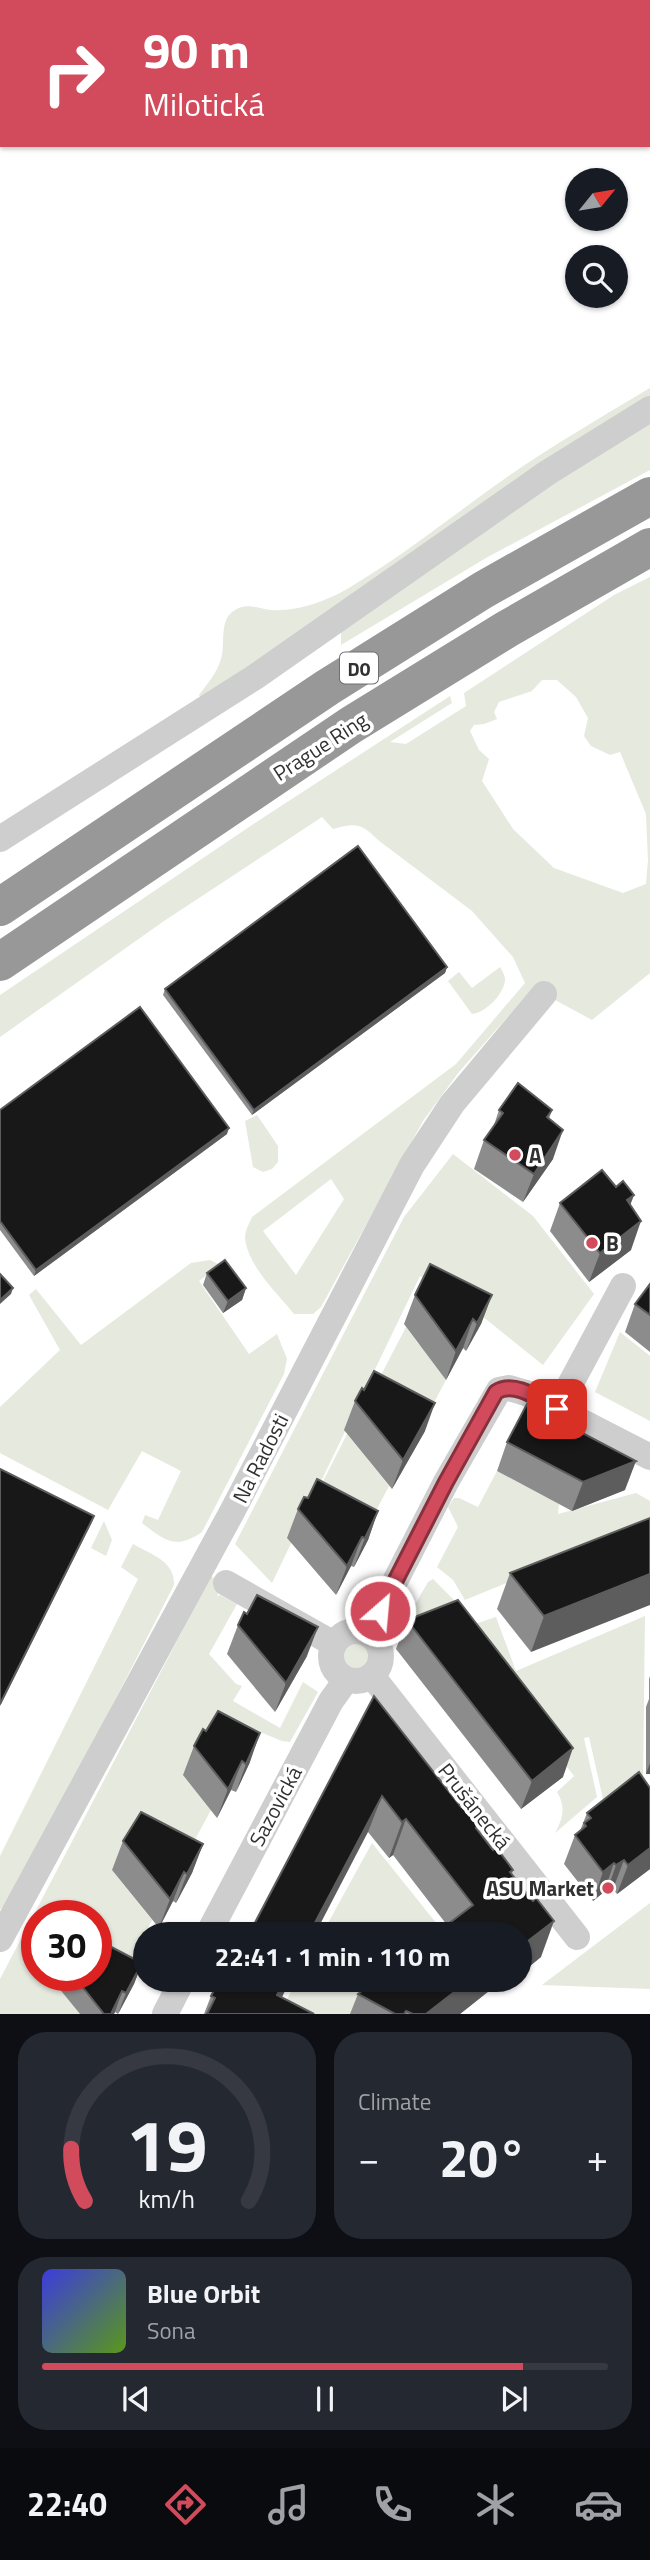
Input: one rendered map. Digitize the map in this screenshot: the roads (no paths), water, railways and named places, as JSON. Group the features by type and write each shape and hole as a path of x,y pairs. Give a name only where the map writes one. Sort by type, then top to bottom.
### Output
{"highway":[{"name":"D0","path":"0,906 339,680 506,577 650,496"},
{"name":"Prague Ring","path":"0,962 351,725 495,636 650,547"}],"street":[{"path":"0,839 255,677 547,473 650,409"},
{"name":"Na Radosti","path":"0,1939 233,1510 412,1165 452,1104 544,994"},
{"path":"557,1409 623,1286"},
{"path":"359,1678 334,1668 331,1660 334,1644 339,1638 353,1631 369,1634 446,1482 496,1392 513,1388 650,1457"},
{"path":"226,1583 334,1644"},
{"name":"Sazovická","path":"214,1922 331,1701 359,1678 377,1671 381,1655 379,1647 369,1634"},
{"name":"Prušánecká","path":"359,1678 577,1937"},
{"path":"165,2014 176,1992"}],"place":[{"name":"A","path":"515,1155"},
{"name":"B","path":"592,1243"},
{"name":"ASU Market","path":"608,1888"}]}
